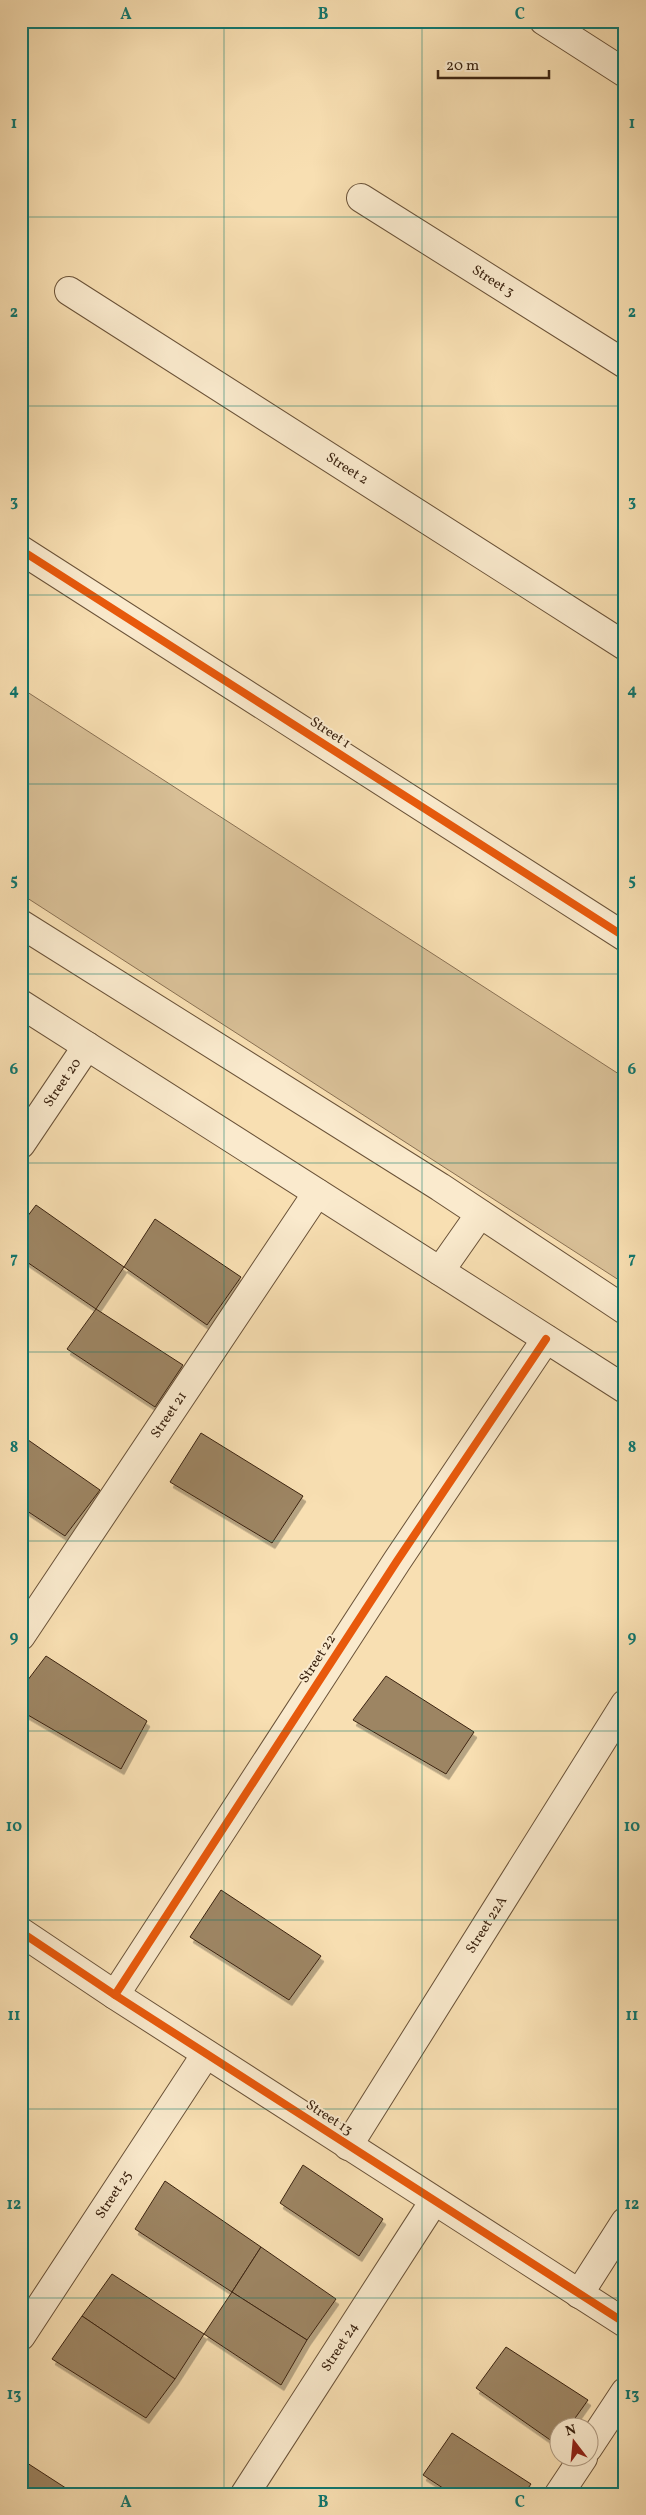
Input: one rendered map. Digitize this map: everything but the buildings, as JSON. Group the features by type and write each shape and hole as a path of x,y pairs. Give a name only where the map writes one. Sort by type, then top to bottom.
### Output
{"street":[{"path":"544,21 625,73"},
{"name":"Street 3","path":"361,198 625,364"},
{"name":"Street 2","path":"69,292 625,646"},
{"name":"Street 1","path":"21,550 625,937"},
{"path":"21,924 480,1214 625,1310"},
{"path":"21,1004 625,1389"},
{"name":"Street 20","path":"21,1144 86,1046"},
{"name":"Street 21","path":"25,1621 317,1193"},
{"path":"440,1271 480,1214"},
{"name":"Street 22","path":"115,1995 397,1561 546,1339"},
{"name":"Street 22A","path":"348,2146 625,1704"},
{"name":"Street 13","path":"21,1932 348,2146 625,2322"},
{"name":"Street 25","path":"21,2336 206,2054"},
{"name":"Street 24","path":"245,2494 434,2201"},
{"path":"579,2294 625,2222"},
{"path":"598,2433 625,2392"},
{"path":"559,2494 576,2468"}],"shaded area":[{"path":"21,688 625,1078 625,1284 21,894"}],"cycle path":[{"path":"21,550 625,937"},
{"path":"115,1995 397,1561 546,1339"},
{"path":"21,1932 115,1995 625,2323"}]}
